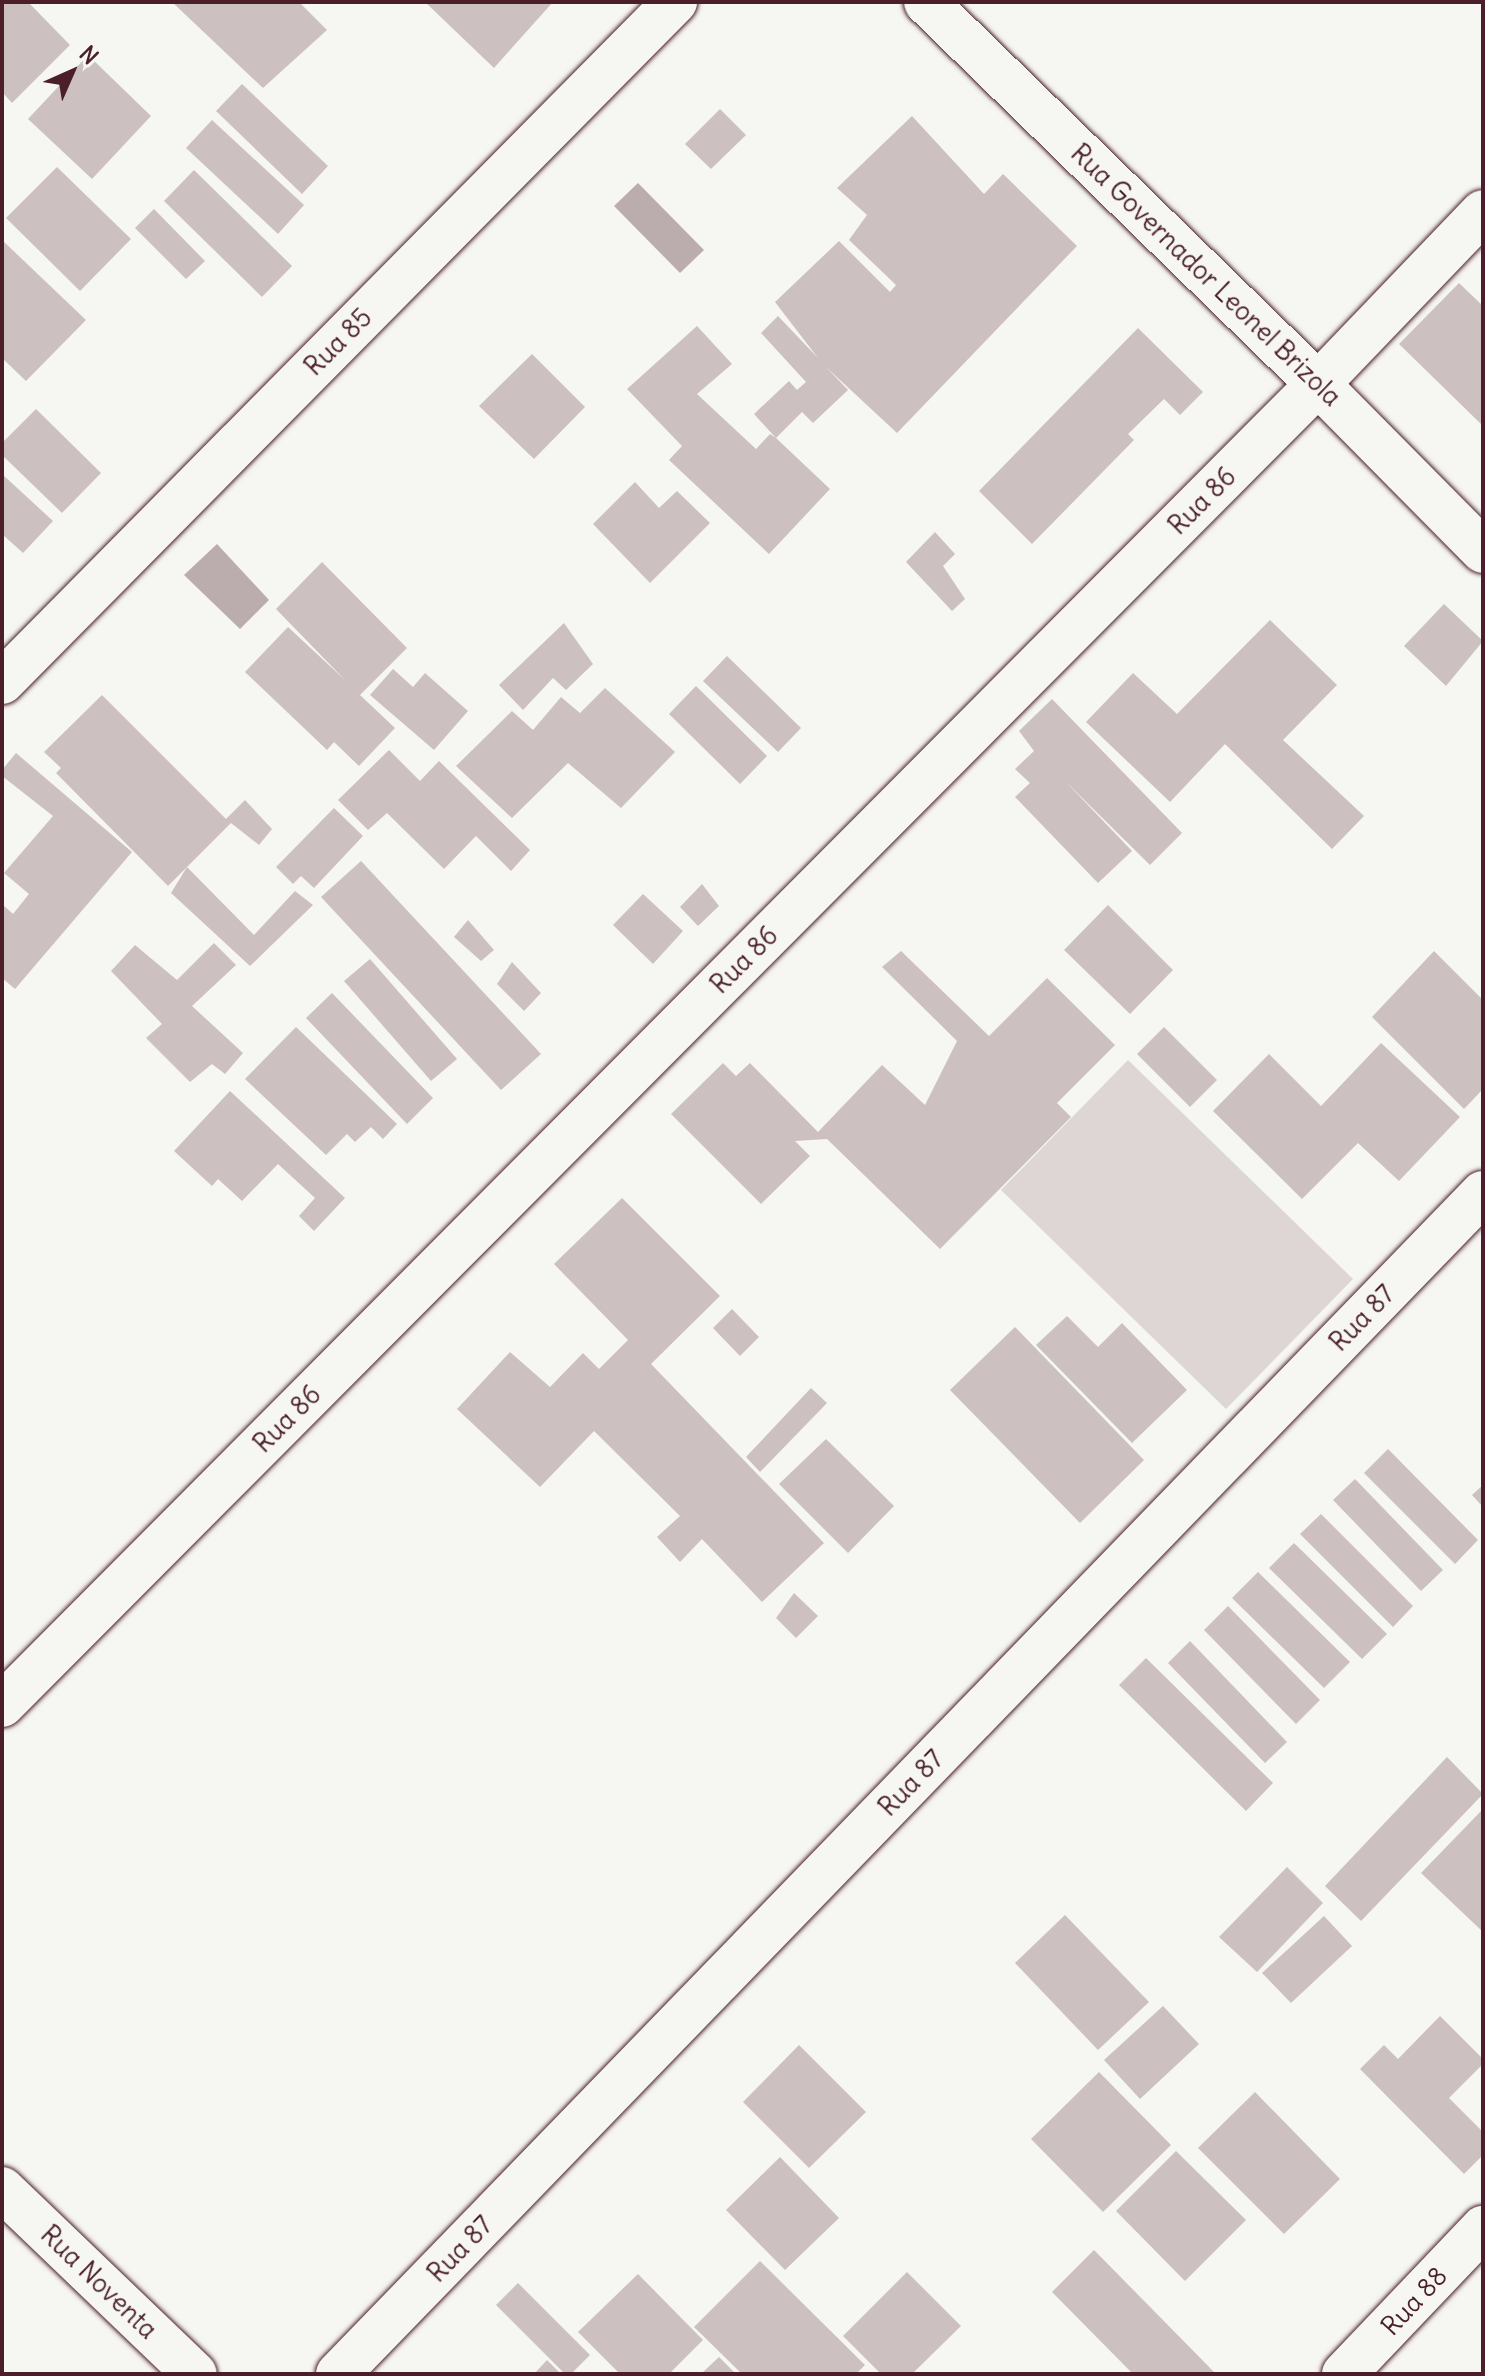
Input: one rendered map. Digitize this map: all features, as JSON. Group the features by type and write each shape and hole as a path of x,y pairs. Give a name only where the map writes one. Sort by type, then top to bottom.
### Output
{"street":[{"name":"Rua 85","path":"2,682 675,2"},
{"name":"Rua Governador Leonel Brizola","path":"926,2 1318,384 1483,551"},
{"name":"Rua 86","path":"2,1705 1318,384 1483,212"},
{"name":"Rua 87","path":"338,2374 1483,1193"},
{"name":"Rua Noventa","path":"2,2189 195,2374"},
{"name":"Rua 88","path":"1344,2374 1483,2228"}],"shaded area":[{"path":"638,183 704,250 680,273 614,206"},
{"path":"217,544 269,600 240,629 184,575"},
{"path":"1128,1060 1353,1279 1226,1409 1001,1190"}],"building":[{"path":"2,2 28,2 70,45 12,103 2,92"},
{"path":"172,2 299,2 327,30 263,88"},
{"path":"425,2 553,2 494,68"},
{"path":"88,55 151,116 92,179 28,119"},
{"path":"242,84 328,166 302,194 216,111"},
{"path":"720,109 746,135 711,169 685,144"},
{"path":"912,116 984,194 1003,174 1077,246 897,433 826,367 848,390 813,423 802,412 776,438 754,414 789,381 797,390 806,382 761,333 778,316 818,358 775,302 839,241 890,292 896,285 849,240 867,215 837,188"},
{"path":"212,120 304,205 278,234 186,148"},
{"path":"57,167 131,239 80,291 6,218"},
{"path":"194,170 292,266 262,297 164,201"},
{"path":"154,209 205,261 186,279 135,228"},
{"path":"2,240 86,320 26,381 2,358"},
{"path":"1459,283 1483,306 1483,426 1399,344"},
{"path":"697,326 732,364 697,394 756,449 770,434 830,489 769,554 669,460 682,446 627,389"},
{"path":"1138,328 1203,392 1180,415 1164,399 1128,434 1134,440 1032,544 979,491"},
{"path":"532,354 585,407 534,459 479,406"},
{"path":"36,409 101,473 62,513 2,455 2,443"},
{"path":"2,474 53,521 23,553 2,534"},
{"path":"635,482 659,508 677,491 710,523 650,583 593,524"},
{"path":"935,532 955,554 943,566 965,599 952,611 906,562"},
{"path":"322,562 407,648 360,695 395,728 359,766 334,742 327,750 245,672 288,627 345,680 276,609"},
{"path":"1444,604 1483,641 1446,686 1404,646"},
{"path":"1270,620 1337,685 1283,740 1364,816 1332,849 1225,744 1170,802 1086,722 1133,673 1177,714"},
{"path":"564,623 593,664 566,690 553,678 523,710 499,685"},
{"path":"727,656 801,728 778,752 703,681"},
{"path":"393,669 413,687 425,673 468,711 434,750 370,695"},
{"path":"696,686 767,756 740,784 669,714"},
{"path":"605,688 675,752 621,808 568,763 512,818 456,766 512,711 533,730 561,697 580,713"},
{"path":"102,695 226,819 245,800 272,829 259,845 231,823 168,886 56,773 61,768 44,752"},
{"path":"1052,699 1182,833 1150,865 1065,781 1132,851 1098,883 1015,797 1030,783 1015,769 1034,751 1019,731"},
{"path":"389,750 420,781 439,761 530,850 511,871 476,836 444,869 387,813 368,830 338,800"},
{"path":"16,753 132,852 15,989 2,978 2,904 13,914 29,894 4,873 53,816 2,776 2,770"},
{"path":"334,808 363,836 314,888 301,876 293,884 276,867"},
{"path":"361,861 541,1054 501,1090 321,897"},
{"path":"187,867 254,935 295,891 313,905 250,966 171,893"},
{"path":"702,884 719,906 698,926 680,907"},
{"path":"643,894 683,931 653,964 613,925"},
{"path":"1108,905 1173,970 1130,1014 1064,950"},
{"path":"468,920 494,950 481,961 454,937"},
{"path":"214,943 236,965 192,1006 243,1053 225,1074 212,1064 190,1082 146,1038 162,1024 111,971 135,945 177,980"},
{"path":"901,951 989,1036 1047,978 1115,1045 1057,1103 1071,1117 940,1249 827,1139 795,1141 810,1156 761,1204 671,1114 723,1063 736,1076 750,1063 818,1132 882,1065 925,1105 957,1041 882,967"},
{"path":"1434,951 1483,1000 1483,1089 1464,1109 1372,1017"},
{"path":"370,959 457,1059 431,1081 344,981"},
{"path":"512,962 541,993 524,1011 497,984"},
{"path":"332,993 433,1098 407,1124 306,1018"},
{"path":"296,1027 397,1124 383,1139 371,1127 355,1142 347,1134 326,1155 245,1079"},
{"path":"1164,1027 1217,1080 1190,1107 1137,1054"},
{"path":"1381,1043 1460,1117 1399,1181 1358,1143 1302,1199 1213,1111 1269,1054 1321,1106"},
{"path":"230,1091 345,1198 314,1231 299,1216 315,1198 278,1164 242,1201 218,1179 212,1186 174,1151"},
{"path":"622,1198 720,1296 651,1364 824,1543 762,1602 702,1539 680,1562 657,1537 680,1516 594,1431 540,1487 457,1409 510,1352 550,1387 583,1353 599,1369 628,1340 554,1264"},
{"path":"732,1309 759,1337 740,1356 713,1328"},
{"path":"1067,1316 1098,1347 1122,1323 1187,1390 1132,1443 1036,1345"},
{"path":"1015,1327 1144,1460 1080,1523 950,1390"},
{"path":"811,1388 827,1403 760,1472 746,1457"},
{"path":"826,1439 894,1506 848,1553 779,1484"},
{"path":"1388,1449 1478,1540 1455,1564 1364,1473"},
{"path":"1355,1479 1443,1570 1421,1591 1333,1500"},
{"path":"1483,1485 1483,1507 1472,1495"},
{"path":"1321,1514 1413,1606 1393,1627 1300,1534"},
{"path":"1294,1543 1387,1634 1362,1659 1269,1568"},
{"path":"1258,1572 1350,1662 1324,1688 1232,1598"},
{"path":"794,1593 818,1616 796,1638 776,1618"},
{"path":"1228,1606 1320,1700 1296,1724 1204,1630"},
{"path":"1190,1641 1287,1742 1265,1763 1168,1663"},
{"path":"1146,1658 1273,1783 1246,1811 1119,1685"},
{"path":"1447,1757 1483,1794 1361,1921 1325,1886"},
{"path":"1483,1809 1483,1932 1421,1873"},
{"path":"1287,1867 1323,1903 1257,1972 1219,1937"},
{"path":"1065,1915 1149,2002 1098,2050 1015,1963"},
{"path":"1324,1916 1352,1946 1291,2003 1262,1973"},
{"path":"1163,2006 1199,2044 1140,2099 1104,2060"},
{"path":"1440,2016 1483,2059 1483,2064 1449,2098 1483,2132 1483,2155 1464,2174 1360,2069 1384,2045 1398,2059"},
{"path":"799,2045 866,2112 809,2168 743,2102"},
{"path":"1099,2072 1171,2145 1103,2212 1031,2139"},
{"path":"1255,2092 1340,2179 1284,2234 1198,2148"},
{"path":"1176,2151 1246,2220 1185,2281 1116,2211"},
{"path":"780,2157 839,2218 785,2270 726,2210"},
{"path":"1094,2250 1216,2374 1133,2374 1052,2292"},
{"path":"760,2261 865,2365 856,2374 742,2374 694,2327"},
{"path":"907,2272 961,2326 912,2374 881,2374 843,2336"},
{"path":"638,2274 703,2340 669,2374 620,2374 578,2332"},
{"path":"518,2283 590,2355 571,2374 565,2374 496,2305"},
{"path":"719,2357 736,2374 701,2374"},
{"path":"547,2360 561,2374 534,2374"}]}
